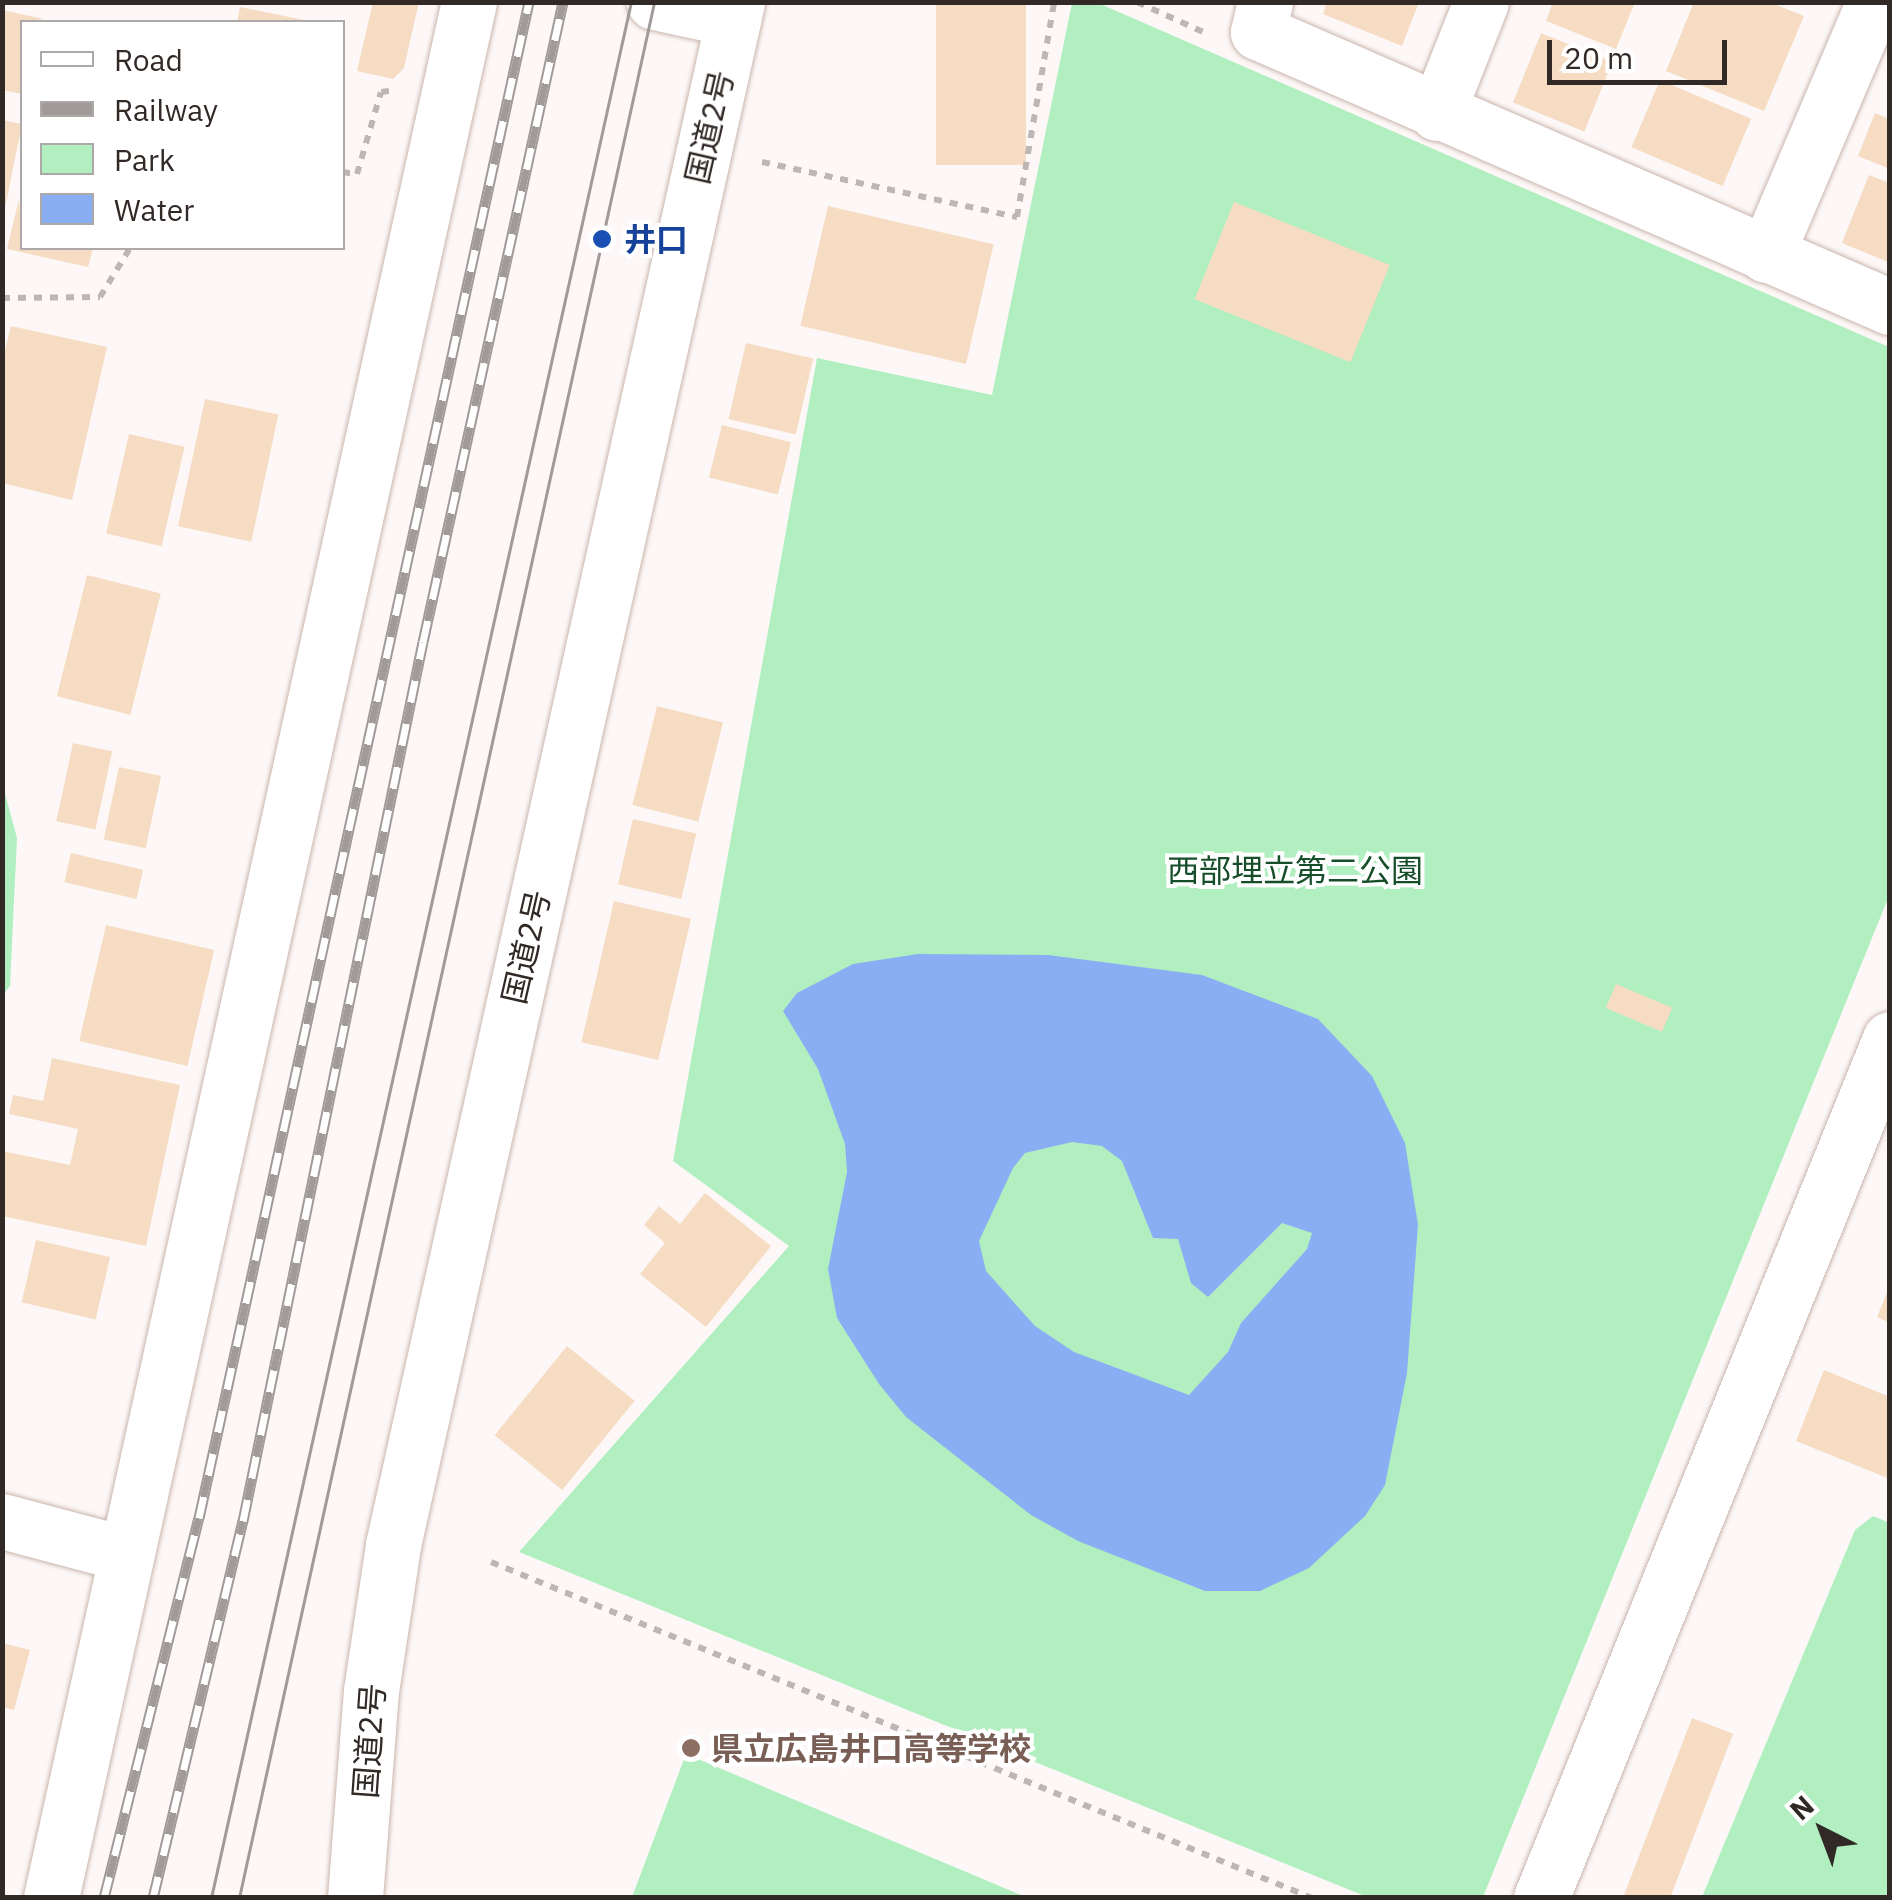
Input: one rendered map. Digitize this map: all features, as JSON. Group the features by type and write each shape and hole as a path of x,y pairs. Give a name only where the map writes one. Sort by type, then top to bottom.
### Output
{"main road":[{"path":"51,1898 469,2"},
{"path":"654,2 735,11"},
{"path":"1265,2 1258,32 1890,307"},
{"path":"1437,113 1480,2"},
{"path":"1766,255 1874,2"},
{"name":"国道2号","path":"357,1898 371,1691 394,1546 735,11"},
{"path":"1541,1898 1890,1039"},
{"path":"2,1521 126,1554"}],"path":[{"path":"704,150 1017,217 1054,2"},
{"path":"1137,2 1218,38"},
{"path":"345,172 356,174 381,92"},
{"path":"2,298 100,296 129,250"},
{"path":"491,1562 1312,1898"}],"green space":[{"name":"西部埋立第二公園","path":"1072,3 1098,3 1889,347 1889,896 1483,1897 1367,1897 519,1552 789,1246 673,1161 817,358 992,395"},
{"path":"3,786 17,838 10,986 3,995"},
{"path":"1873,1516 1890,1523 1889,1897 1702,1897 1855,1530"},
{"path":"686,1754 1026,1897 632,1897"}],"water":[{"path":"918,954 1048,955 1202,975 1318,1019 1372,1076 1405,1143 1418,1225 1407,1373 1385,1485 1365,1516 1309,1568 1260,1591 1205,1591 1078,1541 1031,1515 906,1417 879,1384 837,1318 828,1269 847,1172 845,1144 818,1069 783,1011 797,993 853,964","holes":["1072,1142 1102,1146 1122,1161 1153,1238 1178,1239 1191,1283 1208,1297 1282,1223 1312,1233 1307,1249 1241,1323 1228,1352 1189,1395 1074,1352 1035,1326 986,1271 979,1241 1013,1168 1025,1153"]}],"building":[{"path":"373,2 419,2 404,68 393,79 357,71"},
{"path":"936,2 1026,2 1026,165 936,165"},
{"path":"1327,2 1419,2 1402,46 1323,14"},
{"path":"1553,2 1635,2 1616,49 1546,21"},
{"path":"1694,2 1769,2 1804,16 1764,111 1666,71"},
{"path":"240,7 304,20 237,20"},
{"path":"2,10 44,19 20,20 20,94 2,90"},
{"path":"1541,33 1612,62 1584,131 1513,103"},
{"path":"1660,80 1751,119 1723,186 1631,147"},
{"path":"1875,113 1890,119 1890,169 1858,156"},
{"path":"2,120 20,124 20,134 2,213"},
{"path":"1869,175 1890,183 1888,262 1842,243"},
{"path":"19,199 20,250 92,250 88,267 7,249"},
{"path":"1234,202 1390,265 1350,362 1195,299"},
{"path":"828,206 994,244 966,364 800,326"},
{"path":"11,326 107,347 72,500 2,483 2,362"},
{"path":"746,343 813,359 796,435 728,419"},
{"path":"205,399 278,415 251,542 178,526"},
{"path":"722,425 791,442 778,495 709,477"},
{"path":"129,434 185,447 162,546 106,533"},
{"path":"87,575 161,593 131,715 57,696"},
{"path":"657,706 723,722 698,821 632,805"},
{"path":"73,743 112,751 95,830 56,821"},
{"path":"119,767 161,776 146,848 104,839"},
{"path":"633,819 696,834 681,899 618,884"},
{"path":"71,853 143,870 136,899 64,882"},
{"path":"614,901 691,919 658,1060 581,1042"},
{"path":"106,925 214,950 187,1066 79,1041"},
{"path":"1616,984 1672,1008 1662,1032 1606,1008"},
{"path":"52,1058 180,1085 146,1246 2,1216 2,1151 70,1165 78,1129 9,1114 13,1095 43,1101"},
{"path":"705,1193 771,1246 706,1327 640,1274 665,1243 644,1225 659,1206 680,1224"},
{"path":"36,1240 110,1257 96,1319 22,1302"},
{"path":"1890,1287 1890,1323 1877,1317"},
{"path":"567,1346 635,1401 562,1490 495,1435"},
{"path":"1824,1370 1890,1397 1890,1479 1796,1441"},
{"path":"2,1643 30,1650 14,1710 2,1707"},
{"path":"1692,1718 1733,1734 1670,1898 1623,1898"}],"tram line":[{"path":"211,1898 631,2"},
{"path":"239,1898 654,2"}],"railway":[{"path":"104,1898 199,1518 529,2"},
{"path":"153,1898 243,1521 423,642 563,2"}],"place":[{"name":"井口","path":"602,239"},
{"name":"県立広島井口高等学校","path":"691,1748"}]}
